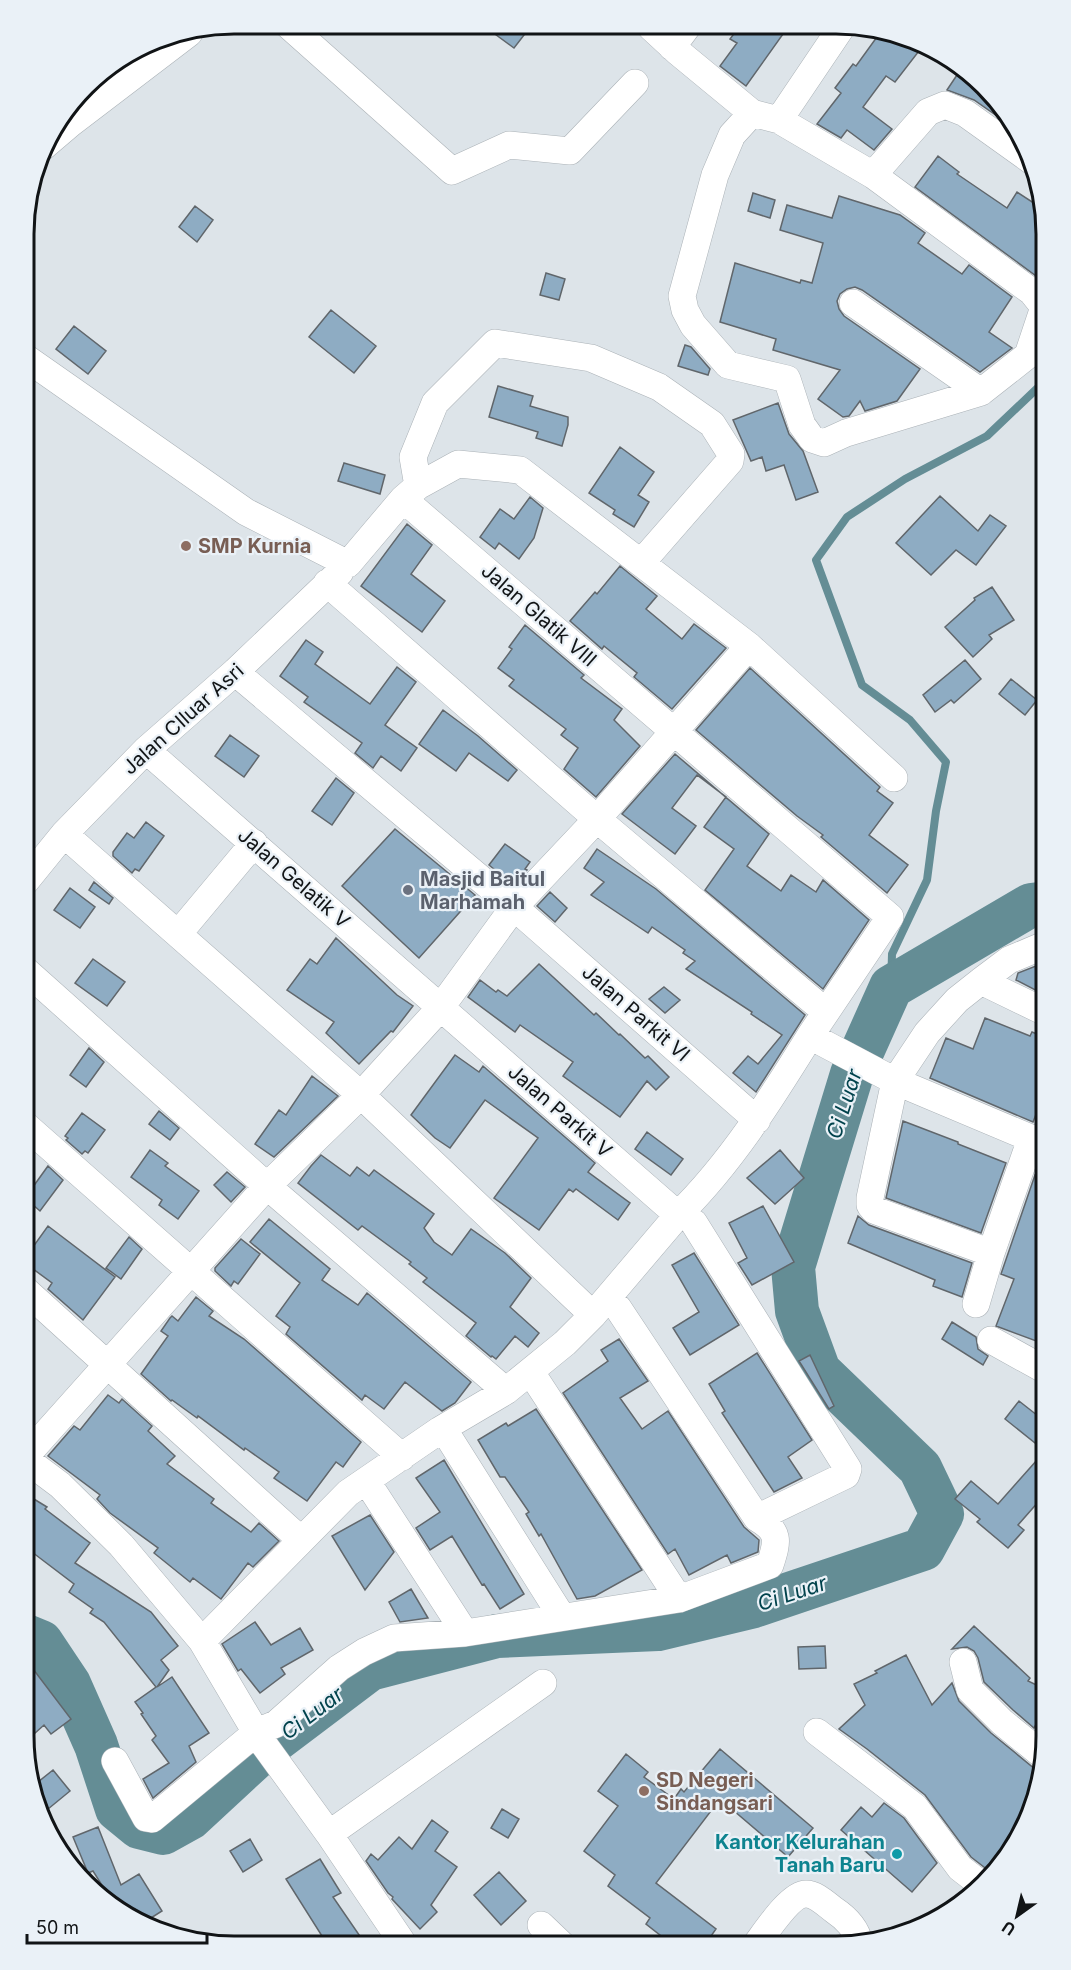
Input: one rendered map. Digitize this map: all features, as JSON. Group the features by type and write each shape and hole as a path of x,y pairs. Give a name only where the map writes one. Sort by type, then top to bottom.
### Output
{"street":[{"path":"779,120 838,34"},
{"path":"299,35 452,171 509,145 570,151 635,83"},
{"path":"679,37 752,113 779,120 873,175 1036,296"},
{"path":"66,127 175,44"},
{"path":"873,175 928,112 945,105 965,113 1018,151"},
{"path":"752,113 732,135 715,175 682,296 685,310 693,325 728,366 787,380 802,425 812,439 824,443 981,392 1028,355 1036,332"},
{"path":"853,303 981,392"},
{"path":"410,493 413,457 435,403 495,343 591,358 659,387 712,424 731,455 730,460 641,563"},
{"path":"34,364 246,512 348,564"},
{"path":"410,493 458,464 520,470 749,646 894,778"},
{"name":"Jalan CIluar Asri","path":"34,871 64,834 146,750 235,672 348,564 410,493"},
{"name":"Jalan Glatik VIII","path":"410,493 675,731 890,917 826,1012"},
{"path":"202,1641 348,1493 440,1430 506,1391 605,1311 686,1219 693,1200 820,1042 826,1012 597,819 327,583"},
{"path":"34,1447 267,1186 361,1095 441,1007 514,907 597,819 749,646"},
{"name":"Jalan Parkit VI","path":"235,672 514,907 758,1120"},
{"name":"Jalan Gelatik V","path":"146,750 441,1007"},
{"path":"64,834 605,1311 757,1518 771,1527 777,1545 770,1565 679,1599 465,1633 394,1638 364,1652 339,1668 260,1738 152,1819 146,1818 115,1761"},
{"path":"178,934 254,843"},
{"path":"991,1253 871,1208 870,1198 892,1080 927,1033 957,1000 1009,960 1036,949"},
{"path":"34,978 267,1186 506,1391"},
{"path":"981,981 1036,1007"},
{"name":"Jalan Parkit V","path":"441,1007 686,1219 848,1469 846,1474 757,1518"},
{"path":"820,1042 892,1080 1036,1141"},
{"path":"34,1133 402,1457"},
{"path":"976,1304 991,1253 1036,1149"},
{"path":"34,1299 302,1540"},
{"path":"991,1340 1036,1365"},
{"path":"534,1377 679,1599"},
{"path":"451,1441 562,1617"},
{"path":"34,1466 60,1485 121,1545 202,1641 260,1738 398,1936"},
{"path":"373,1491 465,1633"},
{"path":"963,1662 970,1690 1002,1722 1036,1750"},
{"path":"329,1834 543,1683"},
{"path":"817,1731 915,1807 960,1868 975,1879"},
{"path":"763,1936 790,1902 807,1894 838,1913 854,1929 856,1934"},
{"path":"541,1925 553,1936"}],"building":[{"path":"734,34 783,34 746,86 720,66 737,43 730,39"},
{"path":"496,35 524,35 514,48"},
{"path":"876,38 918,52 895,82 886,76 863,107 892,129 874,150 847,130 841,138 817,124 841,93 835,88 853,64 856,66"},
{"path":"957,75 987,103 997,116 974,100 947,90"},
{"path":"938,156 959,172 957,174 1007,208 1017,192 1034,203 1036,276 915,187"},
{"path":"753,193 775,200 770,218 748,211"},
{"path":"839,196 900,215 925,233 918,243 962,274 969,265 1012,297 989,332 1012,348 980,372 862,290 855,287 847,289 840,294 837,301 844,316 920,369 897,401 865,411 860,401 849,416 843,417 818,399 840,370 773,350 776,339 720,322 735,263 800,283 801,280 812,283 823,243 780,230 787,205 832,218"},
{"path":"195,206 213,220 197,242 179,227"},
{"path":"546,273 565,279 559,300 540,295"},
{"path":"331,310 376,346 354,373 309,337"},
{"path":"74,326 106,351 88,374 56,349"},
{"path":"685,345 691,347 710,369 708,375 678,366"},
{"path":"498,386 533,396 530,406 568,417 562,446 536,438 538,432 489,417"},
{"path":"778,403 789,434 803,451 818,492 796,500 784,465 766,471 762,457 751,461 733,420"},
{"path":"620,447 654,472 638,495 649,502 634,527 613,514 615,510 589,493"},
{"path":"344,463 385,475 380,494 338,481"},
{"path":"940,496 978,531 990,515 1006,526 976,565 956,550 931,575 896,543"},
{"path":"530,497 543,508 534,538 519,559 499,543 495,549 480,537 500,509 514,519"},
{"path":"407,524 432,545 411,574 445,601 422,632 361,586"},
{"path":"620,566 657,596 646,609 682,639 694,624 726,648 672,709 634,677 637,673 604,646 602,649 570,621 595,592 597,594"},
{"path":"992,587 1014,620 989,635 992,639 973,657 945,627 975,600 974,598"},
{"path":"525,625 584,675 581,678 622,709 614,720 640,746 596,797 564,769 578,748 561,735 566,729 509,686 514,680 498,668 512,649 509,647"},
{"path":"306,640 323,652 315,664 370,704 397,667 416,682 385,725 417,748 401,771 381,756 373,768 355,753 362,743 304,702 308,697 280,676"},
{"path":"965,660 981,679 954,703 951,700 935,712 923,695"},
{"path":"750,668 880,787 877,791 893,803 869,835 908,865 887,893 821,837 823,835 797,816 696,730"},
{"path":"1011,679 1036,701 1025,715 999,694"},
{"path":"443,710 478,736 517,770 508,781 469,753 456,771 419,744"},
{"path":"230,735 259,756 244,777 215,756"},
{"path":"675,754 722,794 697,775 672,808 696,826 675,854 622,814"},
{"path":"336,778 354,793 332,825 312,811"},
{"path":"726,797 769,834 747,866 781,891 791,875 816,892 823,880 869,920 823,989 705,890 734,849 704,827"},
{"path":"146,822 164,836 139,871 135,869 132,873 113,856 113,852 127,833 134,838"},
{"name":"Masjid Baitul Marhamah","path":"395,829 475,895 419,958 342,886"},
{"path":"505,844 530,862 525,869 527,870 513,885 489,865"},
{"path":"597,849 656,889 805,1015 756,1092 733,1073 748,1056 758,1064 782,1035 751,1014 752,1012 686,969 695,961 683,953 685,950 652,927 648,933 591,895 604,882 584,868"},
{"path":"94,882 113,898 109,904 89,890"},
{"path":"70,888 95,907 80,928 54,910"},
{"path":"550,892 567,908 555,922 537,906"},
{"path":"336,938 397,995 413,1006 393,1032 391,1031 359,1064 326,1033 334,1022 287,990 310,959 317,964"},
{"path":"93,959 125,982 107,1006 75,983"},
{"path":"539,964 594,1015 596,1013 645,1058 648,1056 669,1077 656,1090 647,1081 620,1117 563,1076 573,1062 520,1025 515,1032 468,997 480,980 496,992 498,990 507,996"},
{"path":"1036,966 1036,990 1016,980 1018,973"},
{"path":"664,987 680,1000 665,1013 649,999"},
{"path":"985,1018 1030,1036 1032,1032 1036,1034 1036,1114 1033,1122 930,1078 946,1038 973,1049"},
{"path":"89,1048 104,1062 86,1087 70,1075"},
{"path":"455,1055 479,1072 483,1066 595,1163 588,1172 630,1203 618,1220 576,1189 573,1192 569,1189 539,1230 494,1198 538,1138 485,1100 450,1148 435,1138 411,1115"},
{"path":"312,1076 338,1096 274,1157 255,1144 279,1110 286,1115"},
{"path":"159,1111 179,1128 170,1140 149,1124"},
{"path":"82,1113 105,1130 88,1153 85,1151 82,1154 66,1140 68,1138 65,1136"},
{"path":"903,1121 1006,1163 981,1233 886,1198"},
{"path":"647,1132 683,1159 671,1175 635,1149"},
{"path":"150,1150 168,1163 165,1166 199,1191 178,1219 159,1205 162,1200 131,1177"},
{"path":"780,1150 804,1178 775,1204 747,1178"},
{"path":"321,1155 350,1176 357,1167 369,1176 374,1170 434,1214 424,1228 434,1242 452,1255 471,1229 505,1253 531,1278 510,1307 539,1333 528,1347 515,1336 496,1359 491,1357 466,1336 476,1323 423,1282 427,1278 409,1264 411,1262 362,1226 358,1230 298,1183"},
{"path":"48,1166 63,1180 40,1211 34,1206 34,1185"},
{"path":"227,1172 245,1187 231,1202 214,1185"},
{"path":"1035,1175 1036,1341 996,1326 1014,1279 1001,1274"},
{"path":"763,1206 794,1262 752,1285 738,1263 747,1258 729,1223"},
{"path":"858,1216 869,1225 972,1263 962,1297 933,1286 935,1280 848,1243"},
{"path":"269,1219 330,1269 322,1280 358,1305 367,1293 471,1382 455,1403 442,1411 405,1382 384,1409 365,1395 362,1400 286,1334 290,1327 276,1316 300,1283 250,1242"},
{"path":"48,1226 115,1277 83,1320 48,1289 52,1283 34,1270 34,1245"},
{"path":"129,1237 142,1249 121,1279 106,1268"},
{"path":"241,1239 260,1254 238,1284 234,1281 231,1286 215,1271 215,1268"},
{"path":"694,1253 739,1325 690,1355 673,1328 699,1312 672,1265"},
{"path":"196,1297 213,1311 209,1316 244,1339 361,1442 343,1467 336,1462 307,1501 274,1478 279,1472 245,1448 244,1450 198,1416 197,1418 171,1401 141,1374 168,1336 161,1331 170,1318 172,1316 178,1321"},
{"path":"952,1322 976,1337 978,1349 988,1356 983,1365 942,1339"},
{"path":"619,1339 648,1381 620,1398 642,1429 668,1411 744,1527 759,1540 758,1552 731,1563 727,1555 689,1575 675,1549 668,1554 563,1393 608,1361 601,1350"},
{"path":"757,1353 812,1440 788,1457 802,1478 774,1492 722,1413 725,1411 709,1384"},
{"path":"810,1355 834,1406 829,1409 799,1361"},
{"path":"108,1395 119,1403 122,1399 152,1426 148,1431 175,1456 167,1464 214,1499 211,1503 251,1532 259,1523 279,1541 253,1567 248,1563 221,1599 193,1578 190,1582 154,1553 158,1548 110,1513 97,1499 100,1495 48,1456 74,1426 80,1430"},
{"path":"1019,1401 1036,1414 1036,1444 1005,1419"},
{"path":"536,1409 642,1570 595,1596 577,1599 541,1534 539,1536 526,1514 529,1512 505,1477 500,1477 478,1440"},
{"path":"444,1460 524,1594 500,1609 484,1584 482,1585 452,1536 430,1550 416,1528 440,1512 416,1478"},
{"path":"1036,1461 1036,1505 1018,1525 1024,1530 1008,1548 977,1522 980,1519 955,1499 971,1481 998,1504"},
{"path":"34,1499 90,1543 75,1563 151,1612 178,1646 161,1660 169,1670 157,1687 172,1677 209,1733 189,1746 196,1762 153,1798 143,1779 169,1763 152,1740 156,1736 135,1702 156,1687 104,1622 90,1613 93,1609 69,1592 74,1584 34,1554"},
{"path":"370,1515 394,1552 365,1590 332,1536"},
{"path":"411,1589 428,1618 400,1622 389,1602"},
{"path":"255,1622 271,1645 300,1628 313,1650 281,1668 285,1674 260,1693 241,1669 238,1671 222,1644"},
{"path":"974,1626 1030,1678 1028,1681 1036,1685 1036,1724 1034,1728 984,1682 974,1651 967,1647 952,1649"},
{"path":"825,1646 826,1668 799,1669 798,1647"},
{"path":"906,1655 932,1705 952,1683 959,1701 991,1733 1034,1768 1026,1800 1016,1824 986,1868 971,1857 925,1795 839,1729 865,1705 854,1684 877,1673 875,1671"},
{"path":"34,1670 71,1719 51,1734 44,1725 34,1734"},
{"path":"720,1749 813,1828 788,1857 720,1799 656,1883 716,1929 711,1936 661,1936 646,1924 650,1918 608,1886 615,1875 584,1851 618,1806 598,1791 626,1754 648,1772 644,1777 674,1799 681,1789 684,1792"},
{"path":"53,1770 70,1791 49,1809 40,1781"},
{"name":"Kantor Kelurahan Tanah Baru","path":"884,1803 904,1818 937,1863 912,1892 841,1830 861,1807 872,1817"},
{"path":"502,1809 519,1819 508,1838 491,1828"},
{"path":"432,1820 448,1832 435,1851 457,1867 431,1905 437,1912 420,1929 392,1899 393,1897 366,1861 371,1854 378,1860 399,1837 412,1849"},
{"path":"98,1827 121,1885 139,1874 162,1911 152,1917 146,1915 103,1886 93,1871 89,1872 87,1870 73,1837"},
{"path":"250,1839 262,1860 243,1872 230,1851"},
{"path":"320,1859 341,1893 333,1897 360,1936 322,1936 286,1879"},
{"path":"499,1872 526,1901 501,1925 474,1895"}],"waterway":[{"path":"891,987 892,954 927,880 936,811 946,762 910,720 862,685 816,560 847,517 905,479 987,436 1036,389"},
{"name":"Ci Luar","path":"34,1639 41,1642 69,1684 96,1745 117,1809 139,1827 163,1833 190,1818 268,1746 370,1669 497,1636 658,1629 754,1606 923,1549 942,1514 920,1468 819,1371 797,1311 793,1267 852,1074 891,987 1031,905 1036,904"}],"place":[{"name":"SMP Kurnia","path":"186,546"},
{"name":"Masjid Baitul Marhamah","path":"408,890"},
{"name":"SD Negeri Sindangsari","path":"644,1791"},
{"name":"Kantor Kelurahan Tanah Baru","path":"897,1854"}]}
